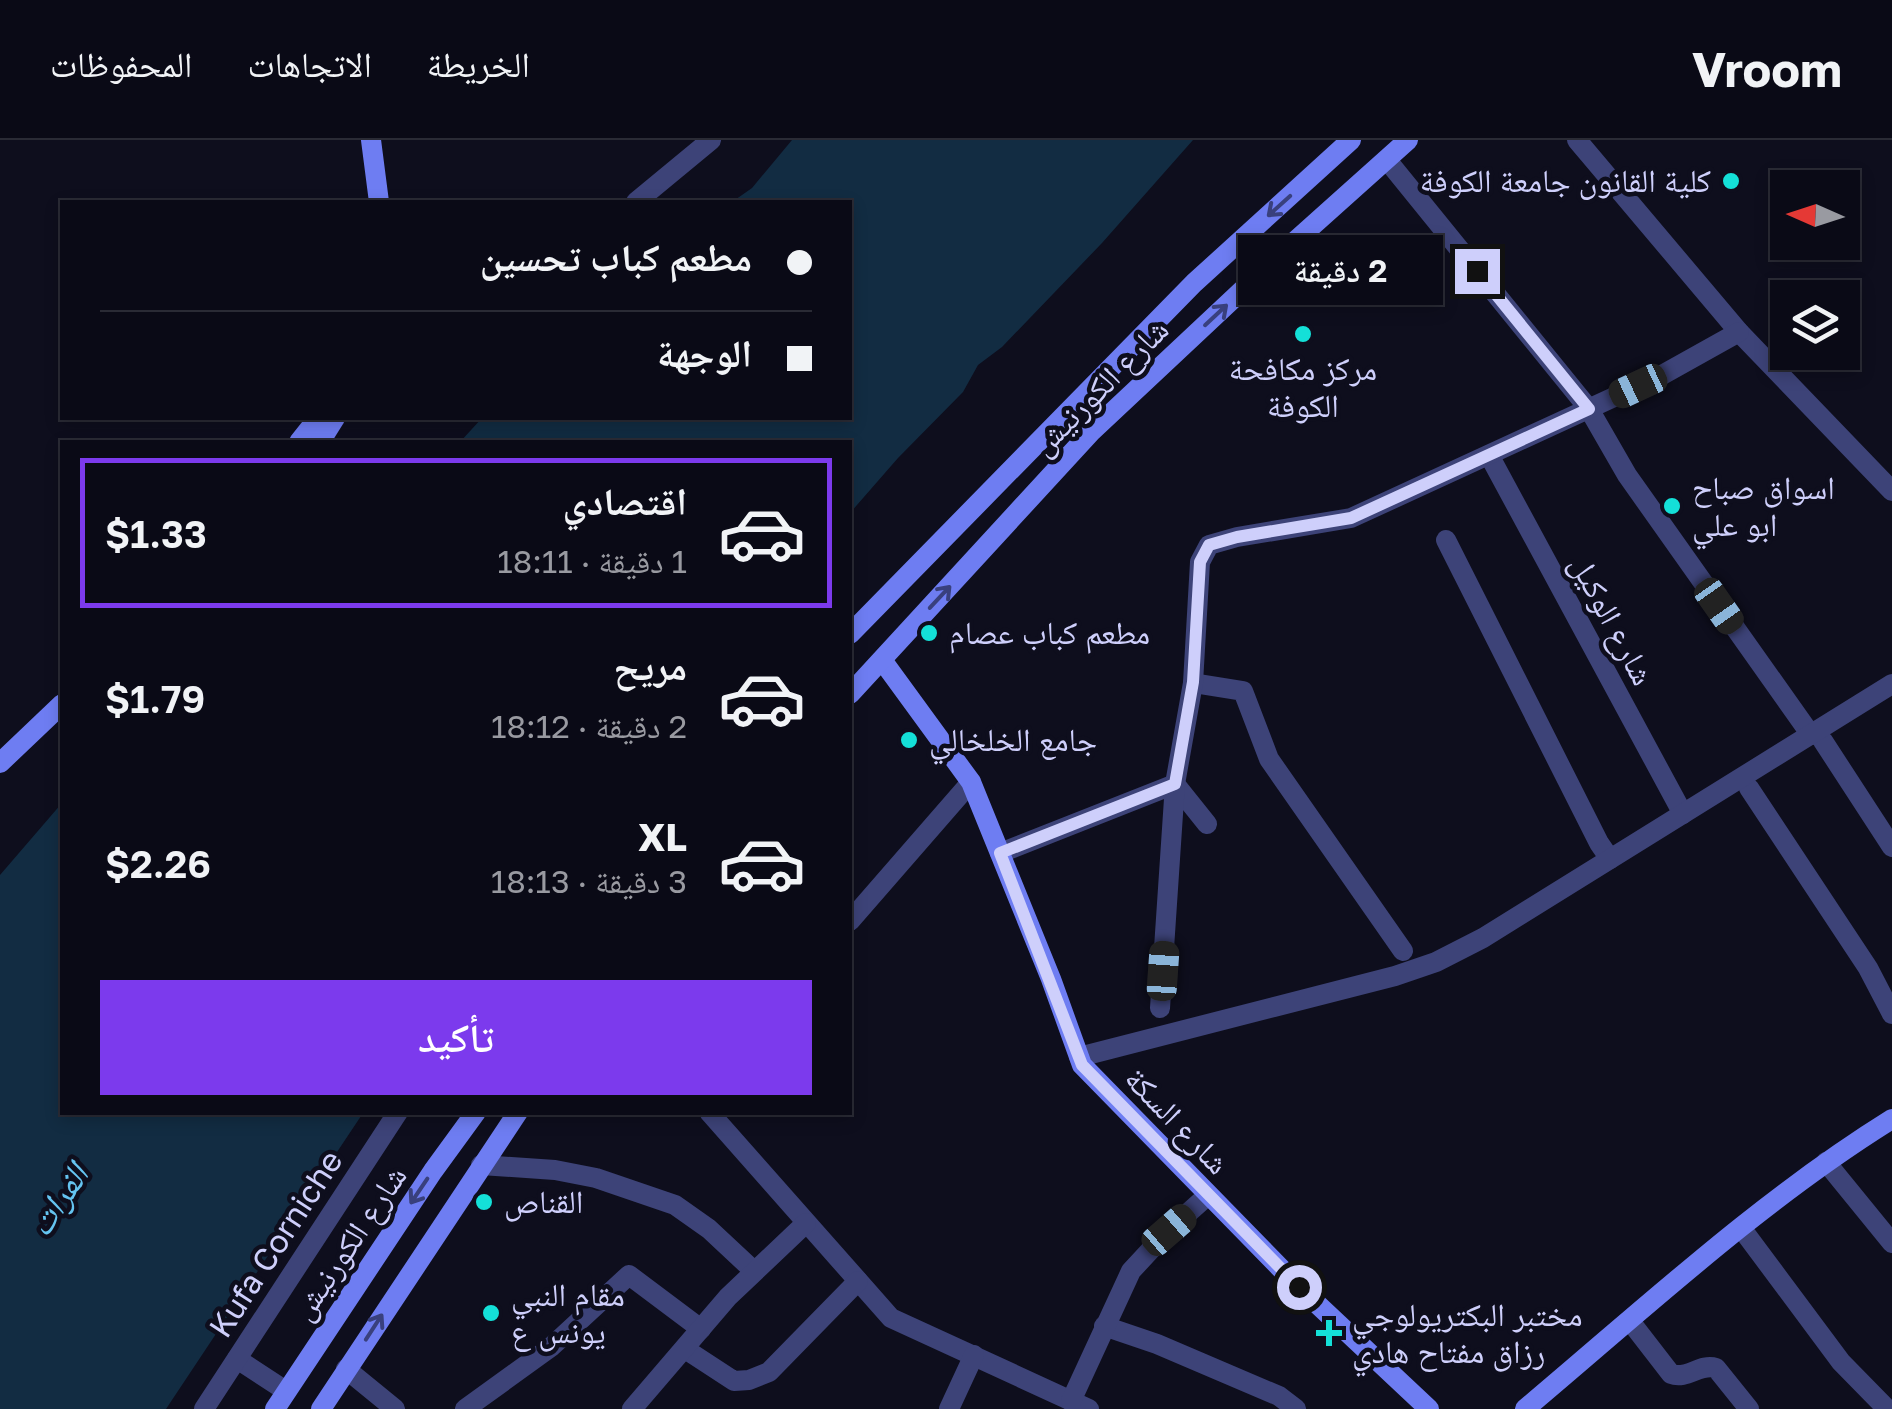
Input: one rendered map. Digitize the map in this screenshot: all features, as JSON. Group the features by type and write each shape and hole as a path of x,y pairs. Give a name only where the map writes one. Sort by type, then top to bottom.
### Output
{"street":[{"path":"370,140 379,200"},
{"path":"638,200 711,140"},
{"name":"شارع الكورنيش","path":"852,632 1194,283 1351,140"},
{"name":"شارع الكورنيش","path":"852,692 1091,432 1408,140"},
{"path":"1577,140 1738,332 1892,491"},
{"path":"1387,160 1589,409 1627,475 1892,847"},
{"path":"1160,1008 1175,784 1193,682 1200,562 1209,545 1351,518 1662,374 1738,332"},
{"name":"شارع الوكيل","path":"1489,455 1683,814"},
{"path":"978,503 985,519 1005,528"},
{"path":"949,532 967,542 974,562"},
{"path":"1446,540 1610,859"},
{"name":"شارع السكة","path":"882,660 972,782 1082,1065 1207,1196 1429,1409"},
{"path":"1193,682 1243,691 1269,760 1402,952"},
{"path":"1079,1057 1436,962 1483,938 1683,814 1817,738 1892,684"},
{"path":"0,763 60,706"},
{"path":"852,919 972,782"},
{"path":"1175,784 1207,824"},
{"path":"1000,853 1175,784"},
{"path":"1748,788 1868,968 1892,1014"},
{"name":"Kufa Corniche","path":"204,1409 396,1115"},
{"name":"شارع الكورنيش","path":"280,1400 474,1115"},
{"name":"شارع الكورنيش","path":"320,1409 516,1115"},
{"path":"713,1115 891,1318 1080,1405 1104,1326 1131,1271 1207,1196"},
{"path":"1525,1409 1826,1162 1892,1119"},
{"path":"1826,1162 1892,1243"},
{"path":"481,1165 556,1170 675,1205 754,1270"},
{"path":"632,1409 754,1270 806,1223"},
{"path":"1742,1229 1841,1362 1887,1409"},
{"path":"465,1409 550,1347 629,1275 701,1329"},
{"path":"685,1349 734,1380 760,1376 770,1372 858,1281"},
{"path":"1630,1321 1671,1374 1680,1376 1707,1366 1716,1368 1749,1409"},
{"path":"1104,1326 1279,1396 1296,1409"},
{"path":"949,1409 974,1355"},
{"path":"237,1358 280,1400"},
{"path":"346,1369 394,1409"}],"water":[{"path":"792,140 1193,140 1102,243 1002,347 978,365 963,392 852,511 852,440 462,440 480,420 852,420 852,200 735,200 752,188"},
{"name":"الفرات","path":"60,805 60,1115 362,1115 166,1409 0,1409 0,875"}],"place":[{"name":"كلية القانون جامعة الكوفة","path":"1731,181"},
{"name":"مركز مكافحة الكوفة","path":"1303,334"},
{"name":"اسواق صباح ابو علي","path":"1672,506"},
{"name":"مطعم كباب عصام","path":"929,633"},
{"name":"جامع الخلخالي","path":"909,740"},
{"name":"القناص","path":"484,1202"},
{"name":"مقام النبي يونس ع","path":"491,1313"},
{"name":"مختبر البكتريولوجي رزاق مفتاح هادي","path":"1329,1333"}],"route":[{"path":"1299,1287 1082,1065 1000,853 1175,784 1193,682 1200,562 1209,545 1351,518 1589,409 1477,271"}]}
